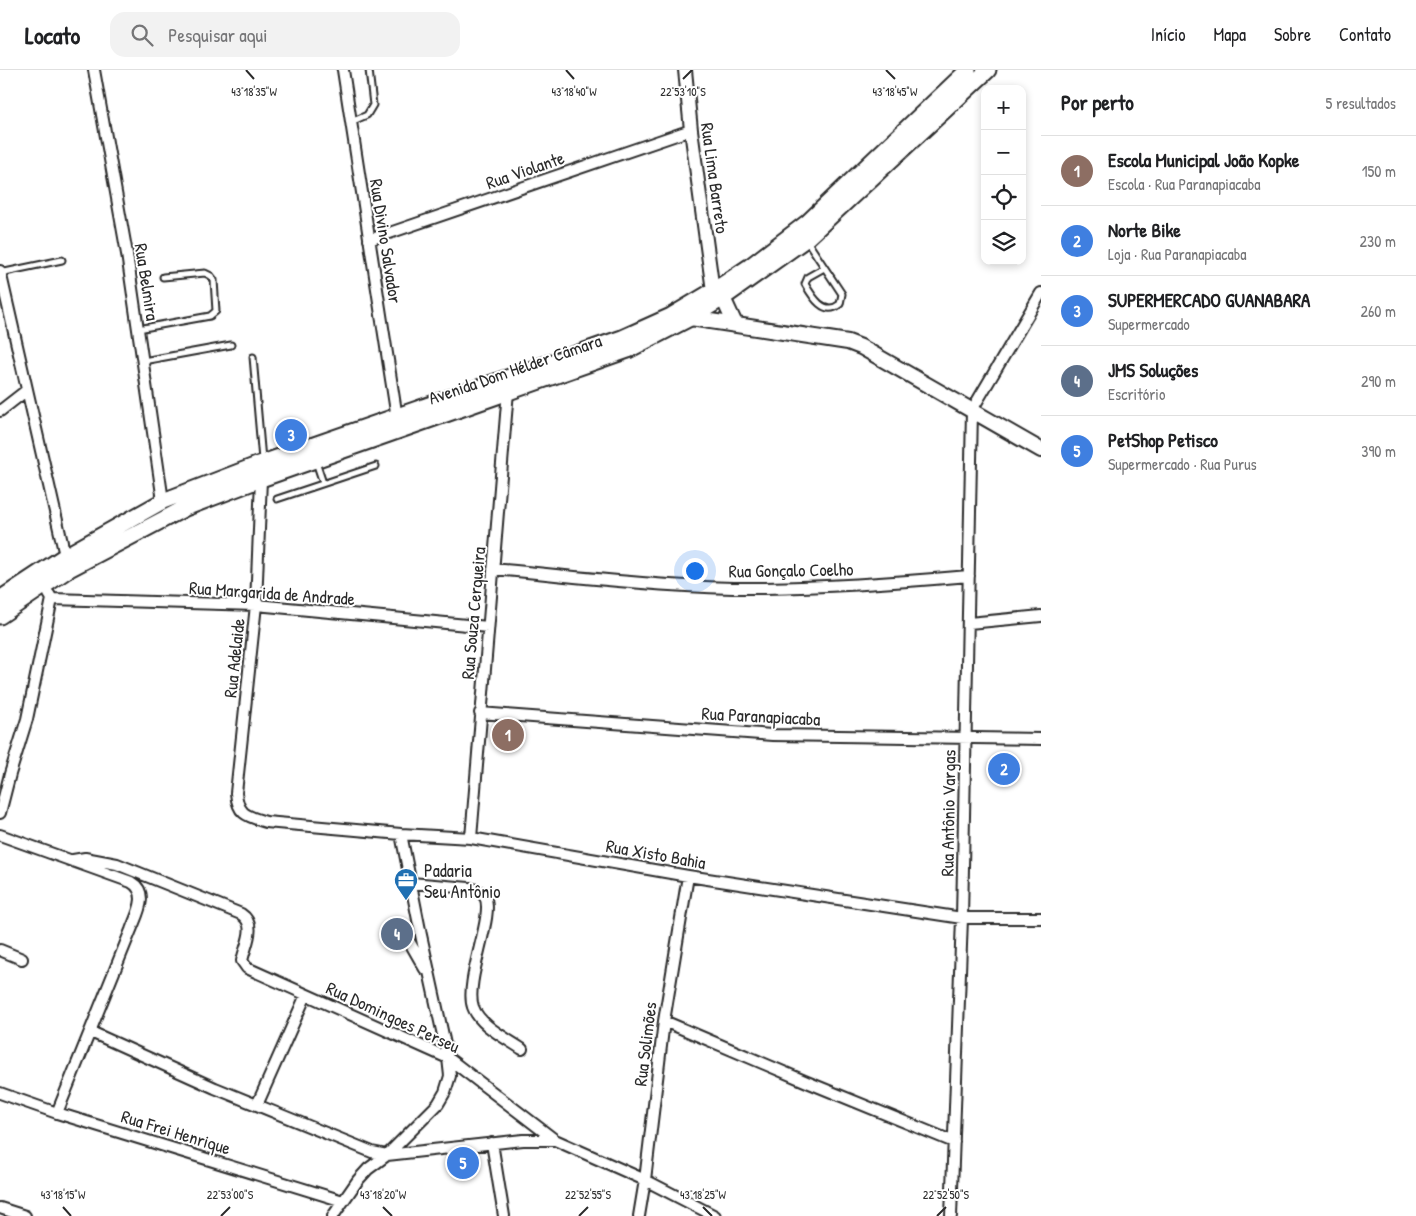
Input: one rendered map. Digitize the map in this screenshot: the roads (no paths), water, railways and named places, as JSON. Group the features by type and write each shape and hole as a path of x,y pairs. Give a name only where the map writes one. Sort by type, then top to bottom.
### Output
{"main road":[{"name":"Avenida Dom Hélder Câmara","path":"0,599 67,562 163,501 262,471 315,460 628,350 690,318 749,267 808,222 968,70"},
{"name":"Avenida Dom Hélder Câmara","path":"0,616 44,586 67,562 262,471 397,418 622,338 718,294 806,239 988,70"},
{"path":"718,294 735,324"},
{"path":"671,316 848,342 861,347 1041,450"}],"street":[{"name":"Rua Belmira","path":"94,70 127,254 163,501"},
{"name":"Rua Divino Salvador","path":"344,70 397,418"},
{"name":"Rua Lima Barreto","path":"685,70 691,130 718,294"},
{"name":"Rua Violante","path":"369,240 691,130"},
{"path":"0,272 67,562"},
{"path":"972,410 1041,293"},
{"path":"0,411 27,390"},
{"name":"Rua Souza Cerqueira","path":"471,838 508,391"},
{"name":"Rua Antônio Vargas","path":"951,1216 962,918 972,410"},
{"name":"Rua Adelaide","path":"262,471 256,605 236,794 237,804 247,816 266,822"},
{"name":"Rua Gonçalo Coelho","path":"493,569 668,585 764,588 863,585 969,576"},
{"path":"0,813 27,719 52,599 44,586"},
{"name":"Rua Margarida de Andrade","path":"52,599 256,605 488,627"},
{"path":"969,623 1041,616"},
{"name":"Rua Paranapiacaba","path":"480,712 772,735 1041,739"},
{"name":"Rua Xisto Bahia","path":"266,822 471,838 688,876 962,918 1041,918"},
{"path":"333,1216 368,1169 387,1155 438,1104 445,1092 450,1076 448,1058 402,834"},
{"path":"0,835 131,882 140,889 141,900 132,930 57,1112"},
{"name":"Rua Domingoes Perseu","path":"73,860 85,858 117,864 241,914 248,920 250,933 242,961 247,968 256,974 448,1058 556,1140"},
{"name":"Rua Solimões","path":"639,1216 664,1021 688,876"},
{"path":"411,883 477,890 484,896 487,909 476,958 471,998 473,1007 482,1022 522,1049"},
{"path":"405,934 431,981"},
{"path":"0,950 22,959"},
{"path":"256,1105 306,995"},
{"path":"664,1021 954,1142"},
{"path":"91,1032 256,1105 372,1152 387,1155 537,1139 556,1140 645,1180 715,1216"},
{"name":"Rua Frei Henrique","path":"0,1092 57,1112 343,1201"},
{"path":"492,1143 504,1216"},
{"path":"0,1208 25,1216"}],"lane":[{"path":"351,122 367,115 373,106 369,70"},
{"path":"806,239 824,268 842,297 840,304 831,309 824,308 818,303 805,284 808,277 824,268"},
{"path":"0,272 62,260"},
{"path":"138,329 210,316 216,311 214,280 211,276 205,273 162,277"},
{"path":"142,361 231,345"},
{"path":"253,357 262,471"},
{"path":"315,460 322,482"},
{"path":"277,499 322,482 376,466"}],"place":[{"name":"SUPERMERCADO GUANABARA","path":"291,435"},
{"name":"Escola Municipal João Kopke","path":"508,735"},
{"name":"Norte Bike","path":"1004,769"},
{"name":"Padaria Seu Antônio","path":"406,901"},
{"name":"JMS Soluções","path":"397,934"},
{"name":"PetShop Petisco","path":"463,1163"}]}
